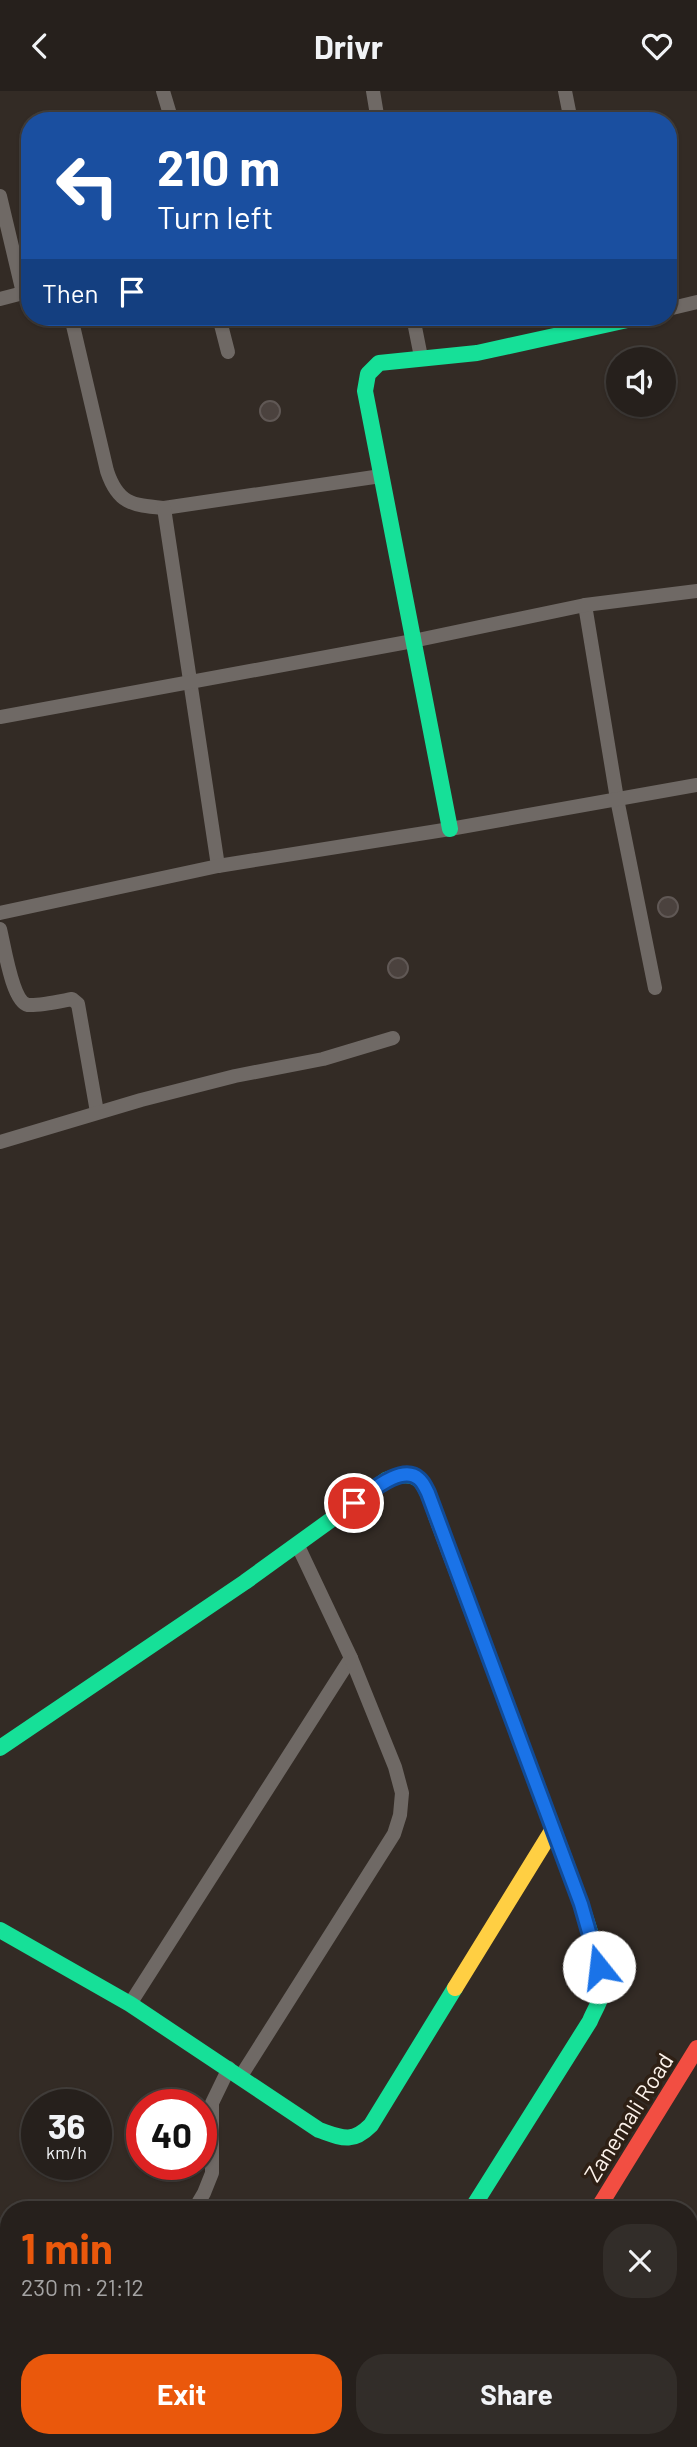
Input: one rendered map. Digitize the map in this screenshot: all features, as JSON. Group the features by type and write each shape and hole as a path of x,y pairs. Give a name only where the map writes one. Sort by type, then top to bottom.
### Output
{"street":[{"path":"163,91 169,112"},
{"path":"373,91 377,112"},
{"path":"565,91 568,112"},
{"path":"0,196 21,274"},
{"path":"0,299 21,293"},
{"path":"677,307 697,302"},
{"path":"73,326 113,488 122,499 138,505 164,507 381,476"},
{"path":"221,326 228,352"},
{"path":"416,326 421,358"},
{"path":"450,829 365,391 368,372 379,363 477,353 588,326"},
{"path":"164,507 218,866"},
{"path":"0,716 413,641 585,605 697,591"},
{"path":"585,605 617,799 655,988"},
{"path":"0,913 218,866 450,829 697,785"},
{"path":"0,929 13,986 21,1001 27,1005 72,999 79,1004 97,1112"},
{"path":"0,1142 97,1112 235,1076 323,1059 393,1038"},
{"path":"0,1748 298,1546 393,1477 407,1473 419,1478 428,1493 581,1904 599,1967 601,1996 590,2021 477,2201"},
{"path":"199,2201 212,2173 212,2103 394,1834 400,1815 402,1793 395,1767 351,1658 298,1546"},
{"path":"130,2004 351,1658"},
{"path":"2,1937 130,2004 319,2130 344,2138 360,2136 371,2125 553,1829"},
{"name":"Zanemali Road","path":"603,2201 697,2048"}],"building":[{"path":"270,401 277,404 280,411 277,418 270,421 263,418 260,411 263,404"},
{"path":"668,897 675,900 678,907 675,914 668,917 661,914 658,907 661,900"},
{"path":"398,958 405,961 408,968 405,975 398,978 391,975 388,968 391,961"}],"traffic: fast":[{"path":"450,829 365,391 368,374 379,363 477,353 600,326"},
{"path":"0,1748 245,1582 386,1480 408,1475 421,1481 436,1516"},
{"path":"477,2201 590,2021 601,1996 595,1948 565,1860"},
{"path":"0,1930 130,2004 319,2130 346,2138 358,2135 371,2125 455,1988"}],"traffic: slow":[{"path":"436,1516 565,1860"},
{"path":"455,1988 553,1829"}],"traffic: jam":[{"path":"603,2201 697,2048"}],"route":[{"path":"354,1503 393,1477 407,1473 419,1478 428,1493 581,1904 599,1967"}]}
